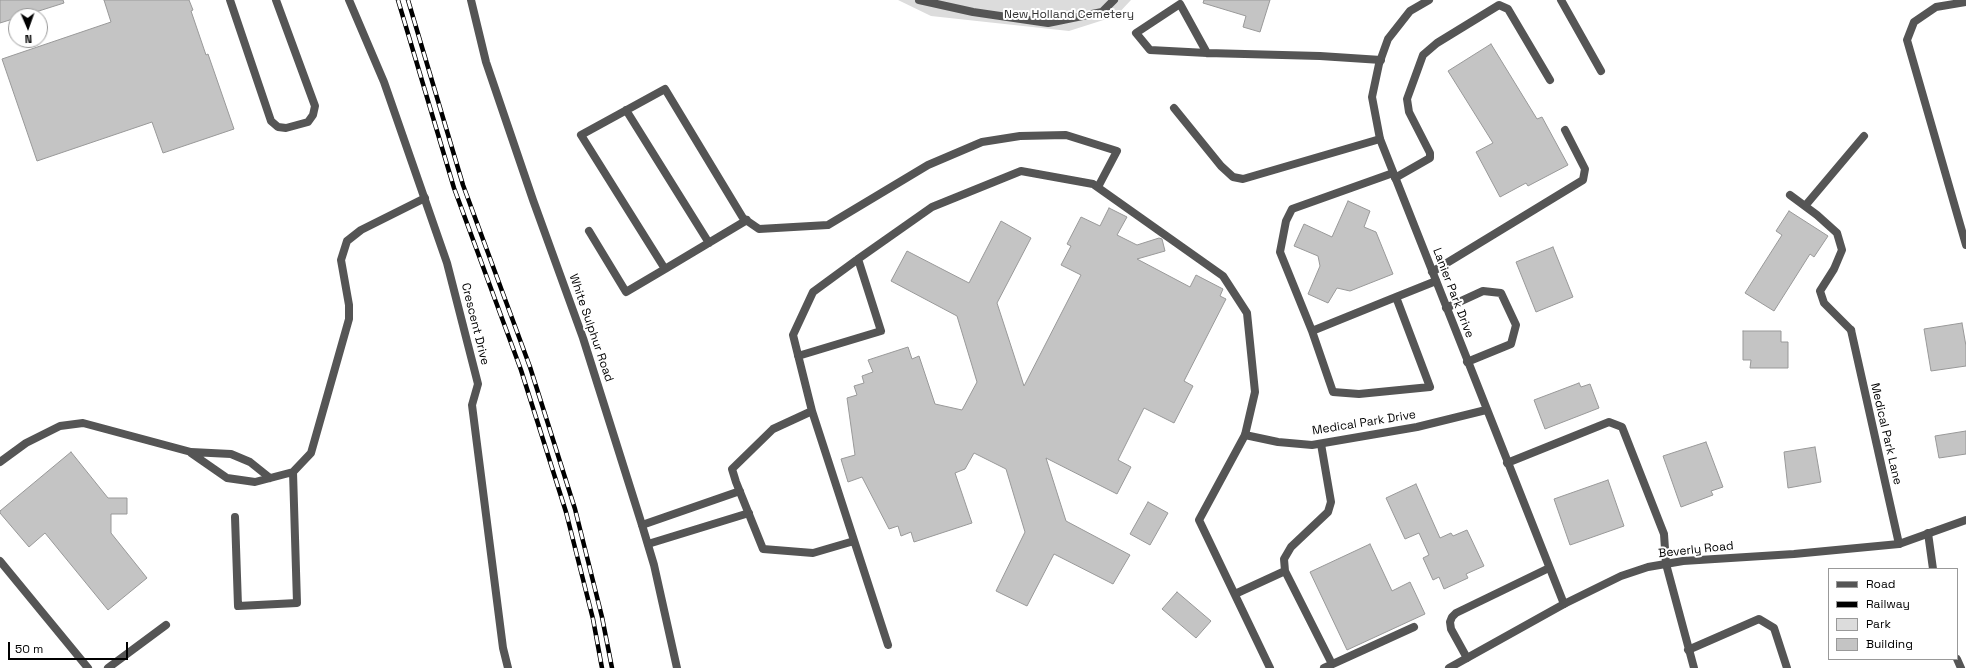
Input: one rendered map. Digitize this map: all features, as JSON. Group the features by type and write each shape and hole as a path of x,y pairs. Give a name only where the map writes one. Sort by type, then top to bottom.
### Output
{"street":[{"path":"230,0 271,121 278,127 286,128 308,122 313,115 315,106 276,0"},
{"name":"Crescent Drive","path":"349,0 384,82 447,263 478,384 472,405 503,648 508,668"},
{"name":"White Sulphur Road","path":"471,0 486,62 533,200 583,338 648,544 677,668"},
{"path":"919,0 973,12 1048,23 1102,12 1114,0"},
{"path":"1561,0 1601,70"},
{"name":"Lanier Park Drive","path":"1423,1 1410,11 1388,39 1381,60 1372,97 1380,139 1564,604"},
{"path":"1966,2 1936,7 1914,22 1906,40 1966,245"},
{"path":"1207,53 1180,4 1136,33 1150,50 1207,53 1320,56 1381,60"},
{"path":"1396,297 1430,387 1359,394 1334,392 1312,331 1280,252 1286,221 1292,209 1394,175 1430,158 1430,153 1409,112 1407,99 1423,56 1443,39 1498,5 1508,9 1550,80"},
{"path":"665,269 581,136 665,89 743,218 759,229 828,225 928,165 982,142 1020,136 1066,135 1117,151 1098,188"},
{"path":"1174,108 1221,166 1233,177 1243,179 1380,139"},
{"path":"626,110 709,243"},
{"path":"1432,272 1583,180 1585,169 1565,130"},
{"path":"1790,195 1805,206 1864,136"},
{"path":"888,645 812,411 793,335 813,292 858,259 932,207 1021,171 1093,184 1223,276 1247,313 1255,392 1245,434 1199,520 1270,668"},
{"path":"190,452 227,478 255,482 293,472 311,453 349,319 349,306 341,260 347,241 361,230 425,198"},
{"name":"Medical Park Lane","path":"1805,206 1837,233 1842,250 1834,269 1820,291 1824,303 1851,330 1899,544"},
{"path":"589,231 626,292 747,220"},
{"path":"798,356 881,331 858,259"},
{"path":"1312,331 1436,281"},
{"path":"1446,308 1483,291 1502,293 1516,325 1511,344 1467,362"},
{"name":"Medical Park Drive","path":"1245,434 1278,442 1312,445 1417,427 1486,410"},
{"path":"812,411 773,429 732,469 763,549 813,554 854,541"},
{"path":"1508,463 1608,422 1622,427 1664,534 1666,564 1694,668"},
{"path":"0,462 26,443 60,426 83,423 190,452 231,454 250,462 270,478"},
{"path":"1321,444 1331,502 1328,512 1291,547 1284,559 1285,570 1332,664"},
{"path":"235,517 238,606 297,603 293,472"},
{"path":"642,525 740,491"},
{"path":"648,544 749,513"},
{"name":"Beverly Road","path":"1449,668 1564,604 1621,576 1648,568 1683,561 1794,554 1899,544 1966,520"},
{"path":"1928,534 1933,568"},
{"path":"0,561 88,668"},
{"path":"1467,658 1451,629 1450,622 1452,617 1456,613 1549,568"},
{"path":"1235,594 1285,570"},
{"path":"1688,650 1759,619 1774,628 1787,668"},
{"path":"108,668 166,625"},
{"path":"1324,668 1414,627"}],"green space":[{"name":"New Holland Cemetery","path":"898,0 1131,0 1116,16 1069,31 931,16"}],"building":[{"path":"0,0 63,0 64,3 48,8 8,8 8,20 0,23"},
{"path":"104,0 189,0 193,10 191,11 206,55 208,54 234,129 163,153 152,122 37,161 2,59 34,48 48,48 48,43 111,22"},
{"path":"1204,0 1270,0 1260,32 1243,27 1246,16 1203,3"},
{"path":"1491,44 1537,119 1542,117 1568,165 1528,186 1526,183 1500,197 1476,152 1493,143 1448,71"},
{"path":"1348,201 1370,211 1364,227 1376,232 1393,274 1350,291 1337,288 1328,303 1308,294 1320,266 1318,256 1294,246 1304,224 1332,237"},
{"path":"1109,208 1127,217 1117,235 1137,245 1159,238 1162,239 1165,251 1137,259 1190,287 1196,275 1223,289 1220,296 1226,299 1184,381 1193,386 1174,423 1144,408 1118,460 1131,467 1117,494 1046,458 1066,521 1130,555 1113,584 1054,554 1027,606 996,591 1025,532 1006,469 974,453 965,469 955,473 972,523 914,542 911,532 901,536 898,526 889,529 862,477 848,482 841,459 855,455 847,398 857,395 854,386 864,383 862,376 873,372 868,360 908,347 912,359 919,356 935,404 962,410 977,382 957,316 891,281 907,251 969,283 1001,221 1031,238 997,303 1024,386 1081,275 1061,265 1071,246 1067,244 1081,217 1100,226"},
{"path":"1789,211 1828,236 1814,257 1810,254 1774,311 1745,293 1782,235 1776,231"},
{"path":"1553,247 1573,297 1536,312 1516,262"},
{"path":"1962,323 1966,346 1966,366 1931,371 1924,329"},
{"path":"1743,331 1781,331 1781,342 1788,342 1788,368 1750,368 1751,360 1743,360"},
{"path":"1579,383 1581,387 1590,384 1599,408 1545,429 1534,400"},
{"path":"1966,431 1966,454 1939,458 1935,436"},
{"path":"1706,442 1723,487 1711,491 1713,495 1681,507 1663,456"},
{"path":"1815,447 1821,482 1788,488 1784,452"},
{"path":"71,452 108,498 127,498 127,514 111,514 111,533 147,578 108,610 45,533 29,547 0,513 0,511"},
{"path":"1608,480 1624,526 1570,545 1554,499"},
{"path":"1416,484 1440,538 1451,533 1453,536 1467,530 1484,566 1466,574 1468,578 1444,589 1439,577 1433,580 1423,558 1429,555 1419,533 1405,539 1386,498"},
{"path":"1148,502 1168,513 1150,545 1130,534"},
{"path":"1370,544 1392,591 1410,582 1425,614 1347,650 1310,572"},
{"path":"1177,592 1211,621 1196,638 1162,609"}],"railway":[{"path":"398,0 454,188 521,370 566,512 593,619 602,668"},
{"path":"408,0 463,185 530,367 575,509 602,617 612,668"}]}
